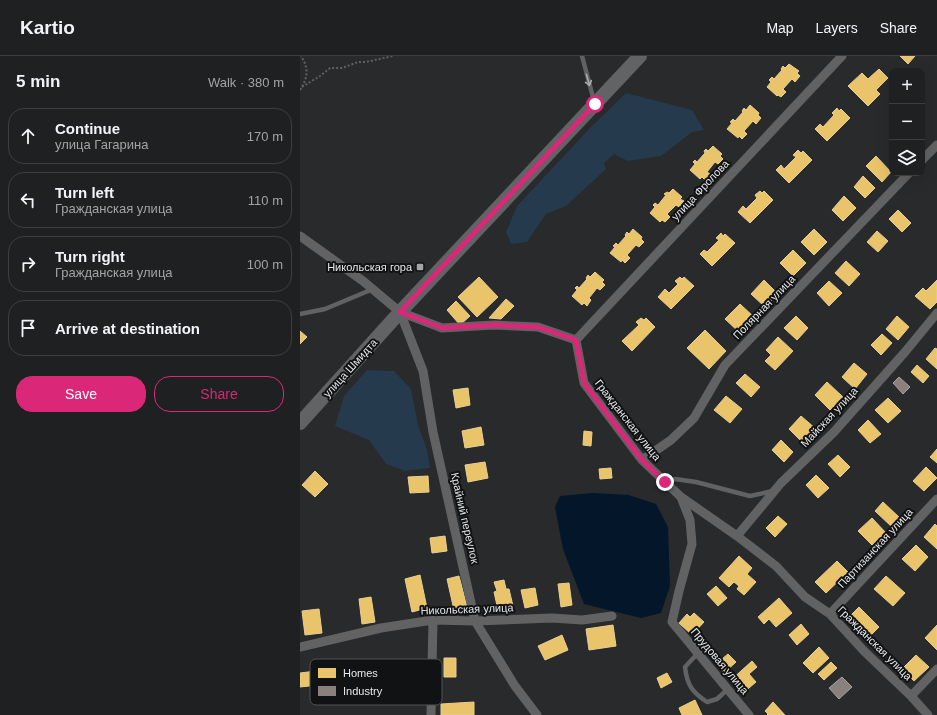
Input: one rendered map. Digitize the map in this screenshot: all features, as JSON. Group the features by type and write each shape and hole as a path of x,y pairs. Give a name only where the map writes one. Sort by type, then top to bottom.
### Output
{"main road":[{"name":"улица Шмидта","path":"300,423 400,312 640,56"}],"street":[{"name":"улица Фролова","path":"576,340 842,56"},
{"path":"925,157 937,145"},
{"name":"Полярная улица","path":"642,460 671,440 694,418 725,364 906,176"},
{"path":"300,236 373,289 400,312 442,328 494,325 538,327 576,340"},
{"name":"Крайний переулок","path":"400,312 423,371 433,432 475,621 515,686 537,715"},
{"name":"Майская улица","path":"737,536 775,491 834,432 905,352 937,313"},
{"name":"Гражданская улица","path":"576,340 584,383 642,460 681,497 737,536 776,566 805,597 830,614 864,651 911,696 928,715"},
{"name":"Прудовая улица","path":"681,497 690,520 692,544 672,622 749,715"},
{"name":"Партизанская улица","path":"830,614 937,499"},
{"name":"Никольская улица","path":"300,647 381,628 433,620 475,621 552,618 582,620 612,616"},
{"path":"432,659 433,620"},
{"path":"911,696 937,669"},
{"path":"431,705 431,715"}],"lane":[{"path":"582,56 595,104"},
{"path":"300,314 325,309 373,289"},
{"path":"665,482 675,479 696,482 750,496 775,491"},
{"path":"698,654 685,667 687,680 697,696 707,702 717,699 728,689"}],"path":[{"path":"300,90 306,78 307,71 301,56"},
{"path":"302,87 330,68 342,68 358,62 366,62 393,56"}],"shaded area":[{"path":"626,93 692,110 704,130 692,132 661,156 628,161 614,154 604,163 606,169 566,206 546,214 527,242 511,244 506,232 517,206 589,129"},
{"path":"367,370 394,371 411,389 418,425 427,450 430,468 405,471 386,464 369,440 335,426 344,396"},
{"path":"593,493 629,495 656,504 668,527 670,586 661,613 641,618 584,604 563,549 555,507 560,496"}],"building: Homes":[{"path":"900,56 915,56 908,64"},
{"path":"789,64 799,71 797,73 800,76 795,82 792,79 783,89 786,92 781,97 778,95 777,96 767,87 771,82 769,80 772,77 774,79 782,70 781,69 783,66 785,68"},
{"path":"879,69 888,78 876,90 880,94 868,106 848,86 862,73 868,79"},
{"path":"750,105 759,113 758,115 761,118 756,124 753,121 744,131 747,134 742,139 739,136 738,138 727,129 732,123 730,122 733,119 735,121 743,112 742,111 744,108 746,110"},
{"path":"837,108 839,111 841,109 850,118 827,141 815,129 820,124 823,127 834,115 832,113"},
{"path":"713,146 722,154 720,156 723,159 718,164 715,162 707,172 710,174 705,180 702,177 700,179 690,170 695,164 693,162 695,160 697,162 705,153 704,151 706,149 708,151"},
{"path":"798,150 801,153 803,151 812,160 789,183 776,170 781,165 784,169 796,157 793,155"},
{"path":"876,156 889,170 889,174 882,182 866,166"},
{"path":"863,176 875,188 865,198 854,187"},
{"path":"673,189 682,197 680,199 684,201 679,207 676,205 667,214 670,217 665,222 662,220 660,222 650,213 655,207 653,205 655,203 658,205 666,195 664,194 667,192 669,193"},
{"path":"760,191 762,193 764,191 773,200 750,223 738,212 743,206 746,209 757,198 755,195"},
{"path":"844,196 856,208 843,221 832,210"},
{"path":"898,210 911,223 902,232 889,219"},
{"path":"633,229 642,237 641,239 644,242 639,247 636,245 627,255 630,258 625,263 622,260 621,262 610,253 615,247 613,246 616,243 618,245 626,236 625,235 627,232 629,234"},
{"path":"814,229 827,242 814,255 801,242"},
{"path":"877,231 888,241 878,252 867,242"},
{"path":"721,233 723,236 725,234 735,243 712,266 700,254 704,250 707,252 719,240 716,238"},
{"path":"793,250 806,263 793,276 780,263"},
{"path":"846,261 860,274 849,286 835,273"},
{"path":"595,272 604,280 602,282 605,285 600,290 597,288 589,298 591,300 587,306 584,303 582,305 572,296 577,290 575,288 577,286 579,288 587,279 586,278 588,275 590,277"},
{"path":"479,277 498,297 477,317 458,297"},
{"path":"680,277 682,279 684,277 694,286 671,309 658,297 665,289 669,293 678,284 675,281"},
{"path":"764,280 778,294 765,307 751,294"},
{"path":"937,280 937,302 930,309 915,296 923,288 926,291"},
{"path":"829,281 842,293 829,306 817,293"},
{"path":"506,299 514,306 501,319 489,318"},
{"path":"456,301 470,316 460,325 447,310"},
{"path":"740,304 755,318 740,333 725,319"},
{"path":"796,316 808,328 797,340 784,328"},
{"path":"897,316 909,327 898,340 886,329"},
{"path":"641,318 644,320 646,318 655,327 632,351 622,341 639,325 636,322"},
{"path":"705,330 726,351 709,369 687,348"},
{"path":"300,331 307,337 300,344"},
{"path":"882,334 892,343 881,355 871,345"},
{"path":"778,337 793,351 775,370 765,361 771,355 766,350"},
{"path":"935,348 937,349 937,369 926,359"},
{"path":"854,363 867,374 855,389 842,377"},
{"path":"917,365 929,376 923,383 911,372"},
{"path":"745,374 760,387 751,397 736,383"},
{"path":"827,382 843,397 830,410 815,395"},
{"path":"468,388 470,405 456,408 453,390"},
{"path":"726,396 742,409 730,423 714,410"},
{"path":"888,398 901,411 888,423 875,410"},
{"path":"801,416 816,429 803,443 789,429"},
{"path":"868,420 881,434 870,443 858,430"},
{"path":"481,427 484,445 465,448 462,431"},
{"path":"584,431 592,432 591,446 583,445"},
{"path":"781,440 793,452 784,462 772,450"},
{"path":"937,449 937,463 930,457"},
{"path":"838,455 850,467 840,477 828,464"},
{"path":"485,462 488,478 468,482 465,465"},
{"path":"926,467 937,478 924,491 913,481"},
{"path":"611,468 612,478 600,479 599,469"},
{"path":"315,471 328,484 315,497 302,485"},
{"path":"816,475 829,488 818,498 806,485"},
{"path":"428,476 429,492 410,493 408,477"},
{"path":"883,502 900,518 892,527 875,511"},
{"path":"778,516 787,524 775,537 766,528"},
{"path":"872,518 886,533 872,545 858,531"},
{"path":"935,524 937,526 937,549 924,537"},
{"path":"445,536 447,551 432,553 430,538"},
{"path":"916,545 928,557 915,571 902,559"},
{"path":"739,556 752,568 747,574 756,582 744,595 737,589 739,586 734,582 729,587 719,578"},
{"path":"837,561 848,572 826,593 815,582"},
{"path":"420,575 427,608 412,612 405,579"},
{"path":"459,576 467,607 454,610 447,579"},
{"path":"886,576 905,593 893,606 874,589"},
{"path":"504,580 506,589 509,589 513,606 498,610 494,592 497,591 494,582"},
{"path":"569,583 572,605 561,607 558,584"},
{"path":"716,586 727,598 718,606 707,594"},
{"path":"535,588 538,605 525,608 521,590"},
{"path":"371,597 375,622 362,624 359,599"},
{"path":"779,598 792,613 776,627 769,619 764,624 758,617"},
{"path":"859,607 879,627 870,636 848,618"},
{"path":"319,609 322,633 305,635 302,611"},
{"path":"694,613 704,622 692,635 679,623 687,614 690,617"},
{"path":"801,624 809,634 797,645 789,635"},
{"path":"613,625 616,646 589,650 586,629"},
{"path":"937,625 937,650 925,638"},
{"path":"562,635 568,650 545,660 538,646"},
{"path":"819,647 829,658 813,673 803,663"},
{"path":"728,654 736,662 724,673 716,664"},
{"path":"916,655 929,667 914,681 902,669"},
{"path":"444,658 456,658 456,677 444,677"},
{"path":"752,661 757,667 749,674 756,682 742,694 730,681"},
{"path":"831,662 837,668 824,680 818,674"},
{"path":"310,672 310,686 300,687 300,673"},
{"path":"667,673 672,682 661,688 657,678"},
{"path":"695,700 702,715 682,715 679,708"},
{"path":"474,702 474,715 441,715 442,704"},
{"path":"773,702 785,715 767,715 768,714 765,711"}],"building: Industry":[{"path":"899,377 910,387 903,394 893,383"},
{"path":"842,677 852,687 839,699 829,688"}],"place":[{"name":"Никольская гора","path":"420,267"}],"route":[{"path":"595,104 400,312 442,328 494,325 538,327 576,340 584,383 642,460 665,482"}]}
